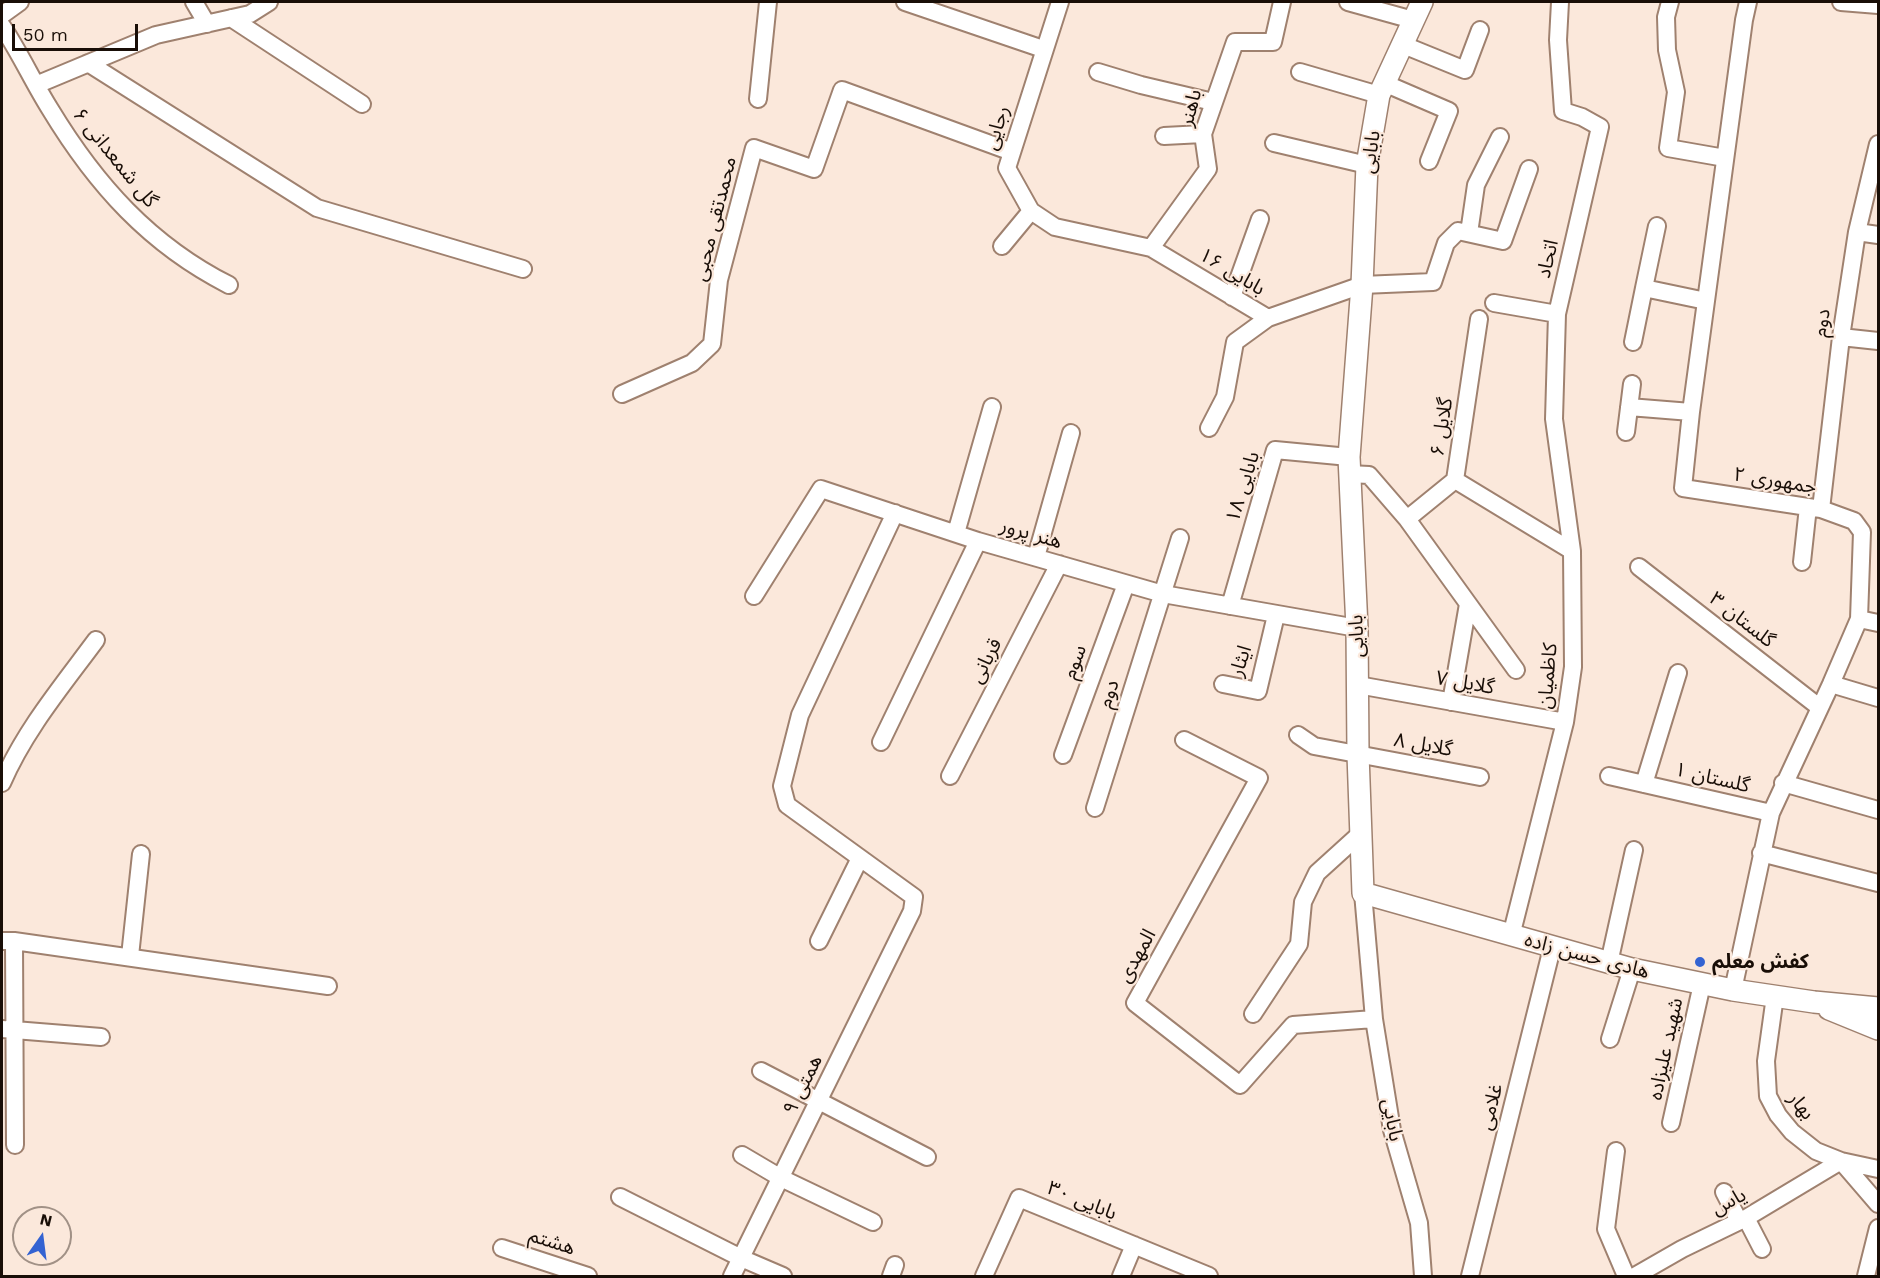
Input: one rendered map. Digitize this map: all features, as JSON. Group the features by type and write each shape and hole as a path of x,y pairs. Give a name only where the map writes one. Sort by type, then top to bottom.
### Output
{"main road":[{"name":"بابایی","path":"1364,893 1360,834 1357,628 1349,465 1362,285 1367,165 1382,89 1418,11"},
{"name":"هادی حسن زاده","path":"1364,893 1632,969 1733,990 1814,1002"},
{"path":"1814,1002 1878,1008"},
{"path":"1814,1002 1878,1029"}],"street":[{"path":"2,15 20,2"},
{"path":"194,2 207,24"},
{"path":"36,85 156,35 250,14 269,2"},
{"path":"758,99 768,2"},
{"path":"905,2 1043,49"},
{"name":"رجایی","path":"1060,2 1043,49 1007,168 1031,211 1055,227 1151,249"},
{"name":"باهنر","path":"1151,249 1208,169 1203,134 1235,42 1273,42 1282,2"},
{"path":"1348,2 1418,11"},
{"name":"اتحاد","path":"1560,2 1558,40 1563,111 1582,117 1600,127 1557,314 1554,419 1572,551"},
{"path":"1670,2 1666,17 1666,50 1676,92 1668,147 1725,158"},
{"name":"جمهوری ۲","path":"1733,990 1771,813 1859,619 1862,532 1854,521 1815,508 1683,488 1691,412 1748,2"},
{"path":"1841,2 1878,5"},
{"path":"231,18 362,104"},
{"name":"گل شمعدانی ۶","path":"2,26 36,85 86,162 106,188 149,233 180,257 229,285"},
{"path":"1401,44 1465,70 1480,30"},
{"path":"88,63 317,208 523,269"},
{"path":"1098,72 1213,102"},
{"path":"1300,72 1382,89 1449,111 1429,161"},
{"name":"محمدتقی محبی","path":"622,394 692,363 712,344 719,280 754,148 814,170 842,90 1012,152"},
{"path":"1164,136 1203,134"},
{"path":"1500,137 1476,185 1468,233 1503,241 1529,169"},
{"path":"1274,143 1367,165"},
{"name":"دوم","path":"1802,562 1815,508 1857,232 1878,144"},
{"path":"1002,246 1031,211"},
{"path":"1232,297 1260,219"},
{"path":"1634,342 1657,226"},
{"name":"بابایی ۱۶","path":"1151,249 1268,318 1362,285 1433,282 1446,243 1458,231 1468,233"},
{"path":"1857,232 1878,235"},
{"path":"1644,288 1706,301"},
{"path":"1494,303 1557,314"},
{"path":"1209,428 1225,397 1235,342 1268,318"},
{"name":"گلایل ۶","path":"1407,519 1455,480 1479,319"},
{"path":"1841,337 1878,341"},
{"path":"1626,432 1632,384"},
{"path":"1629,406 1691,412"},
{"path":"956,533 992,407"},
{"path":"1036,557 1071,434"},
{"name":"بابایی ۱۸","path":"1230,606 1275,450 1349,465"},
{"path":"1349,465 1369,475 1407,519 1516,670"},
{"path":"1455,480 1572,551"},
{"name":"هنر پرور","path":"754,596 821,489 978,541 1163,594 1357,628"},
{"path":"819,941 860,858 787,805 782,786 800,715 895,513"},
{"name":"دوم","path":"1095,808 1180,538"},
{"path":"881,742 978,541"},
{"name":"کاظمیان","path":"1511,936 1565,722 1573,668 1572,551"},
{"name":"قربانی","path":"950,776 1059,564"},
{"name":"گلستان ۳","path":"1639,567 1819,707"},
{"name":"سوم","path":"1063,755 1126,584"},
{"path":"1451,702 1468,604"},
{"name":"ایثار","path":"1223,684 1257,691 1276,615"},
{"path":"1859,619 1878,623"},
{"path":"2,783 14,755 33,725 96,640"},
{"name":"گلستان ۱","path":"1644,784 1678,673"},
{"path":"1831,684 1878,698"},
{"name":"گلایل ۷","path":"1358,685 1565,722"},
{"name":"گلایل ۸","path":"1298,735 1314,746 1480,777"},
{"name":"المهدی","path":"1184,740 1260,778 1135,1003 1240,1085 1293,1025 1374,1019"},
{"name":"گلستان ۱","path":"1609,776 1771,813"},
{"path":"1783,783 1878,810"},
{"path":"1253,1014 1299,944 1303,902 1317,873 1360,834"},
{"path":"1610,963 1634,850"},
{"path":"1761,853 1878,883"},
{"path":"130,956 141,855"},
{"name":"همتی ۹","path":"732,1276 912,911 914,897 860,858"},
{"name":"بابایی","path":"1364,893 1374,1019 1392,1130 1419,1223 1423,1276"},
{"path":"15,1145 8,1029 8,941 130,956 328,986"},
{"name":"غلامی","path":"1470,1276 1552,948"},
{"path":"1610,1039 1632,969"},
{"name":"شهید علیزاده","path":"1671,1123 1701,984"},
{"name":"بهار","path":"1775,996 1766,1061 1765,1078 1768,1096 1778,1115 1792,1132 1816,1151 1841,1161 1878,1204"},
{"path":"8,1029 101,1036"},
{"path":"761,1071 927,1157"},
{"path":"1616,1151 1606,1229 1626,1276"},
{"path":"742,1155 781,1178 873,1222"},
{"path":"1841,1161 1878,1169"},
{"name":"یاس","path":"1639,1274 1742,1219 1841,1161"},
{"path":"1724,1192 1762,1249"},
{"path":"620,1197 741,1258 783,1276"},
{"name":"بابایی ۳۰","path":"984,1276 1019,1198 1209,1276"},
{"path":"1866,1276 1878,1228"},
{"path":"1121,1276 1134,1245"},
{"name":"هشتم","path":"502,1248 588,1276"},
{"path":"1639,1274 1662,1276"}],"place":[{"name":"کفش معلم","path":"1700,962"}]}
